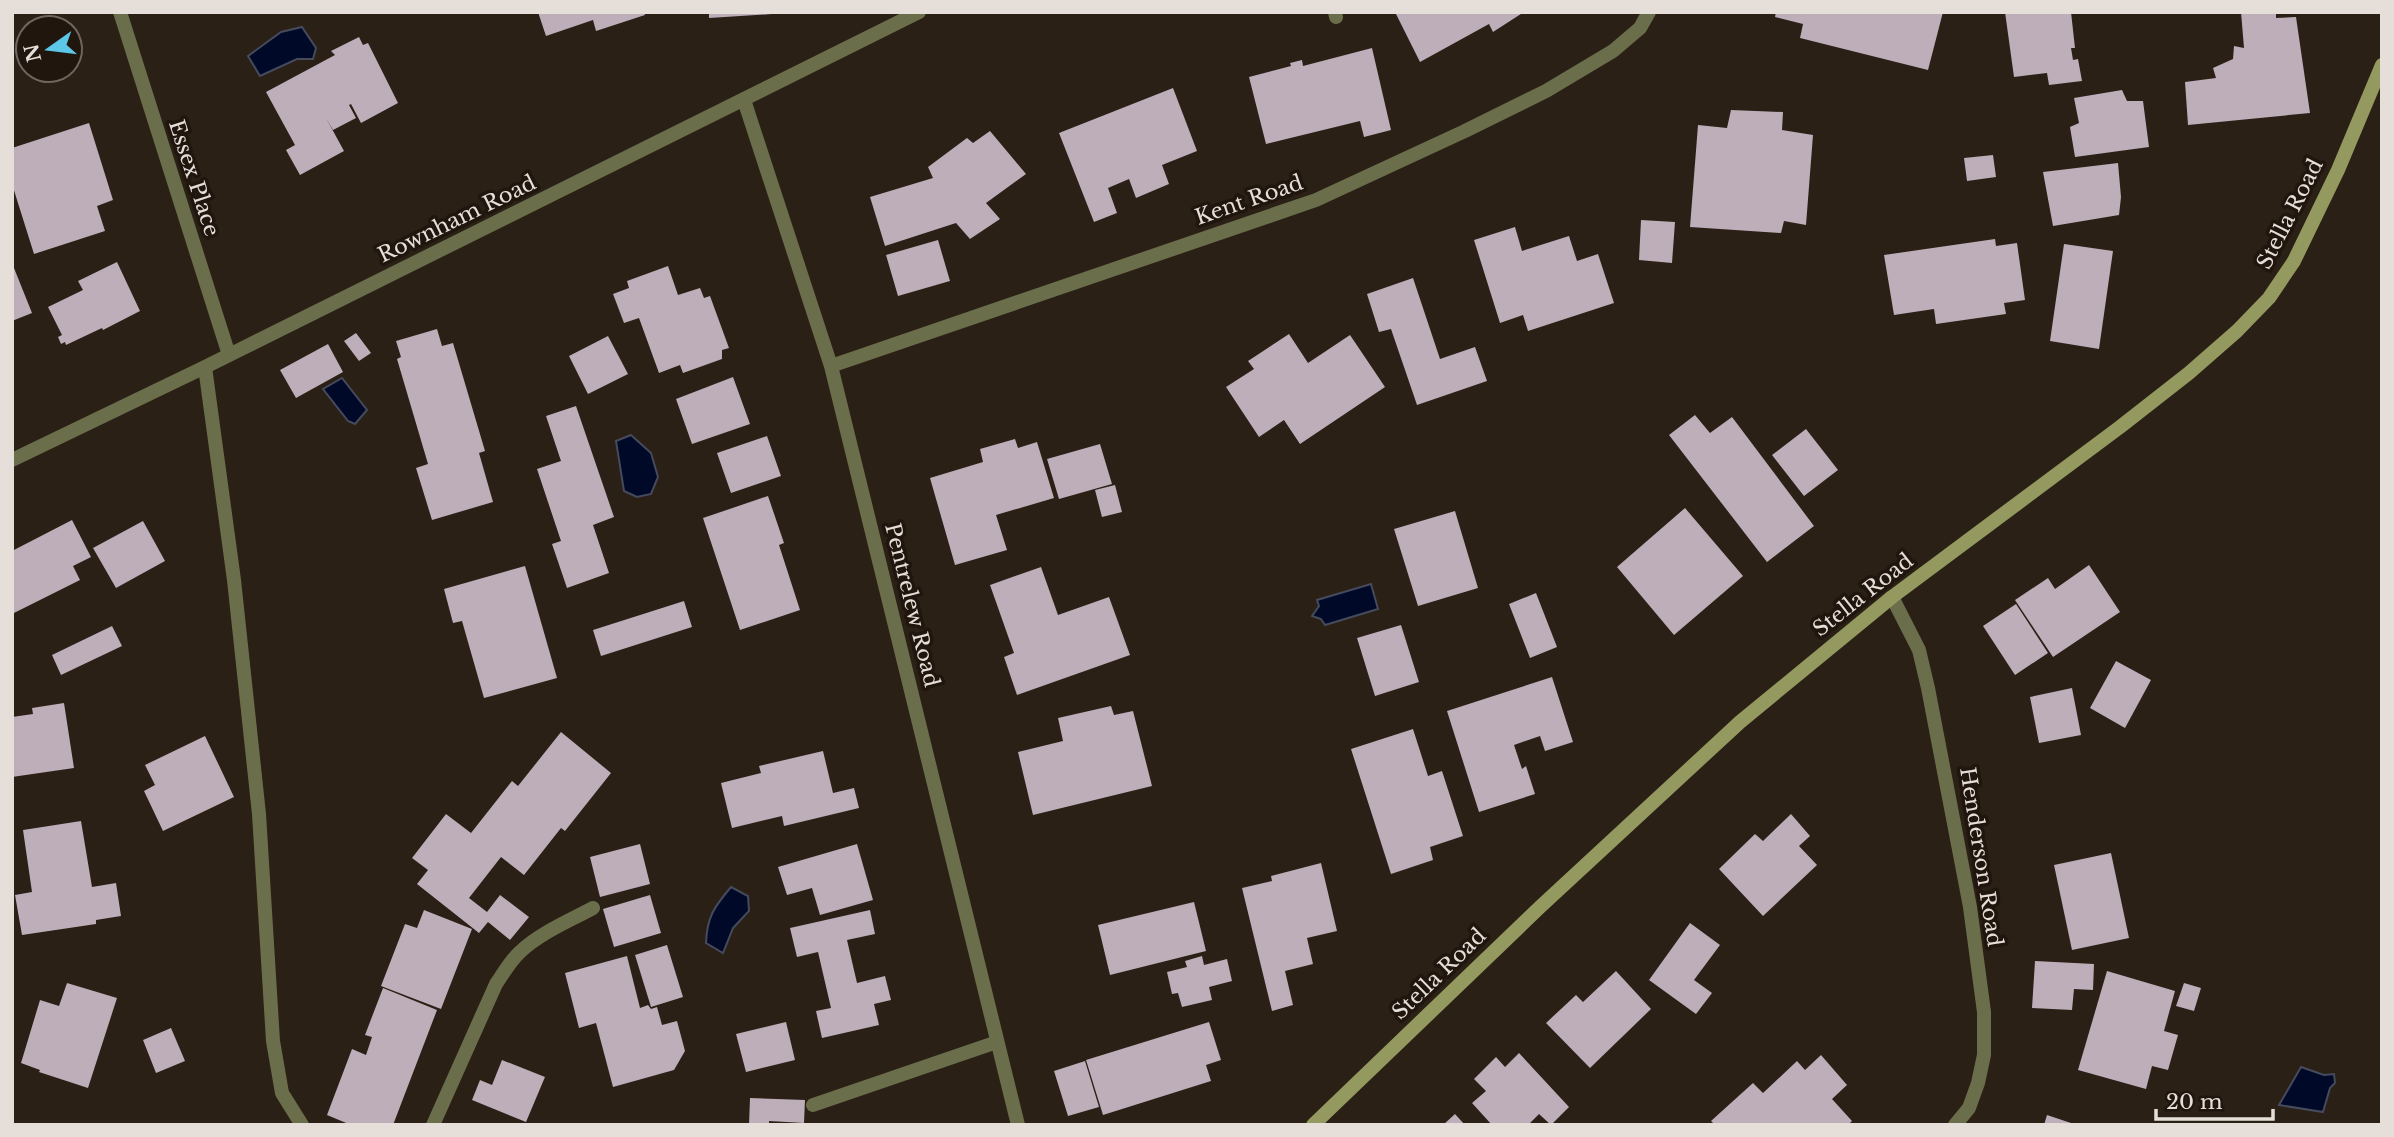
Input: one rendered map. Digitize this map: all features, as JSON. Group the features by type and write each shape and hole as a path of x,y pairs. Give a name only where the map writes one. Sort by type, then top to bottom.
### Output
{"main road":[{"name":"Stella Road","path":"1313,1125 1540,907 1740,722 1892,597 2189,373 2237,331 2269,298 2294,261 2338,170 2382,65"}],"street":[{"name":"Essex Place","path":"120,12 229,355"},
{"name":"Rownham Road","path":"12,460 919,12"},
{"name":"Kent Road","path":"831,366 1316,200 1546,91 1612,51 1640,27 1650,12"},
{"name":"Pentrelew Road","path":"744,100 831,366 1017,1125"},
{"path":"205,367 234,580 259,814 272,1041 282,1093 302,1125"},
{"name":"Henderson Road","path":"1892,597 1919,650 1928,688 1970,907 1984,1012 1984,1055 1978,1083 1969,1108 1955,1125"},
{"path":"433,1125 496,984 509,965 519,952 544,935 593,908"},
{"path":"813,1105 997,1042"}],"water":[{"path":"302,27 316,48 313,59 297,59 260,76 248,56 281,32"},
{"path":"342,378 367,410 355,424 348,421 323,389"},
{"path":"631,435 651,453 658,477 651,494 637,497 624,491 616,441"},
{"path":"1371,584 1378,609 1325,625 1321,619 1312,616 1319,606 1317,600"},
{"path":"731,887 748,896 749,911 733,928 723,953 706,943 707,934 712,913"},
{"path":"2301,1067 2324,1075 2334,1074 2335,1083 2330,1088 2323,1112 2279,1105"}],"building":[{"path":"538,12 644,12 645,15 596,31 593,20 546,36"},
{"path":"709,12 772,12 772,14 709,18"},
{"path":"1395,12 1524,12 1493,32 1489,24 1420,62"},
{"path":"1776,12 1943,12 1928,70 1800,38 1803,24 1775,17"},
{"path":"2005,12 2071,12 2075,48 2071,48 2073,60 2078,59 2082,81 2049,85 2047,73 2014,77"},
{"path":"2241,12 2276,12 2276,18 2296,17 2310,113 2188,125 2185,82 2216,78 2213,68 2233,59 2234,46 2244,48"},
{"path":"359,37 363,45 368,43 398,103 361,123 351,104 349,105 356,118 333,130 326,118 344,151 300,175 286,150 295,145 266,92 335,55 331,51"},
{"path":"1372,48 1391,130 1364,137 1360,121 1266,144 1249,77 1291,66 1290,63 1302,60 1303,66"},
{"path":"1173,88 1197,151 1162,165 1169,184 1136,198 1129,179 1108,188 1117,213 1094,222 1059,133"},
{"path":"2122,90 2127,101 2143,101 2149,147 2075,157 2070,127 2079,123 2074,98"},
{"path":"1731,110 1783,112 1782,130 1813,135 1806,225 1784,221 1781,233 1690,227 1698,125 1727,128"},
{"path":"89,123 113,200 97,206 105,231 34,254 12,184 12,148"},
{"path":"990,131 1026,174 986,203 1000,219 970,239 956,223 885,246 870,197 933,178 928,167 967,138 973,143"},
{"path":"1993,155 1996,177 1967,181 1964,158"},
{"path":"2118,163 2121,197 2119,215 2053,226 2043,172"},
{"path":"1641,220 1675,222 1672,263 1639,260"},
{"path":"1515,227 1522,251 1569,236 1577,261 1598,254 1614,303 1528,331 1523,315 1500,323 1474,240"},
{"path":"1995,239 1996,246 2017,243 2025,300 2004,303 2006,314 1936,324 1934,309 1894,315 1884,255"},
{"path":"938,240 950,281 898,296 886,255"},
{"path":"2064,244 2113,251 2099,349 2050,341"},
{"path":"117,262 140,311 103,330 102,328 66,345 65,342 61,344 58,337 62,335 48,307 83,290 78,281"},
{"path":"668,266 678,295 700,288 704,298 710,296 729,348 722,350 722,359 683,373 680,365 659,373 639,318 624,323 613,294 629,288 627,281"},
{"path":"14,268 32,313 12,321 12,269"},
{"path":"1413,278 1440,359 1475,347 1487,381 1417,405 1391,329 1379,332 1367,294"},
{"path":"437,329 442,346 453,343 485,451 479,453 493,502 432,520 416,468 428,464 397,359 401,357 396,341"},
{"path":"356,333 371,353 359,361 344,341"},
{"path":"1289,334 1308,363 1350,335 1385,387 1300,444 1284,420 1259,437 1226,387 1254,369 1248,361"},
{"path":"608,336 628,374 588,394 569,356"},
{"path":"328,344 343,372 296,398 280,370"},
{"path":"733,377 750,424 692,444 676,399"},
{"path":"576,406 614,517 593,525 609,573 567,588 552,544 561,541 537,469 561,461 546,416"},
{"path":"1695,415 1710,433 1732,417 1814,526 1767,562 1669,435"},
{"path":"1806,429 1838,470 1804,496 1772,455"},
{"path":"767,436 781,476 731,493 717,453"},
{"path":"1015,439 1018,448 1037,442 1054,498 996,515 1007,550 955,565 930,478 983,462 980,449"},
{"path":"1100,444 1112,484 1059,499 1047,459"},
{"path":"1115,485 1122,512 1102,517 1095,490"},
{"path":"768,496 784,543 779,545 800,610 740,630 703,518"},
{"path":"1685,508 1743,576 1674,635 1617,567"},
{"path":"1455,511 1478,588 1418,606 1394,529"},
{"path":"72,520 91,557 73,566 80,580 12,614 12,551"},
{"path":"143,521 165,561 116,588 93,548"},
{"path":"2089,565 2120,612 2053,657 2015,600 2048,578 2055,589"},
{"path":"525,566 557,678 484,698 462,621 453,623 444,589"},
{"path":"1041,567 1058,615 1109,597 1130,655 1017,695 1004,657 1014,653 990,585"},
{"path":"1536,593 1557,647 1530,658 1509,604"},
{"path":"684,601 692,627 601,656 593,630"},
{"path":"2016,604 2048,653 2015,675 1983,626"},
{"path":"1401,625 1419,682 1375,696 1357,638"},
{"path":"112,626 122,646 61,675 52,655"},
{"path":"2116,661 2151,680 2125,728 2090,708"},
{"path":"1552,677 1573,742 1545,751 1540,736 1514,745 1522,769 1526,766 1535,794 1479,812 1447,711"},
{"path":"2072,688 2081,735 2039,743 2030,697"},
{"path":"64,703 74,768 12,777 12,717 33,714 32,708"},
{"path":"1111,706 1114,715 1133,711 1152,786 1033,815 1018,752 1063,741 1058,718"},
{"path":"1413,729 1428,776 1442,771 1463,836 1430,847 1433,860 1391,874 1351,749"},
{"path":"561,732 611,773 565,831 561,828 524,875 501,857 469,898 487,912 500,895 529,917 510,940 488,922 479,933 417,884 428,870 412,858 446,814 471,833 512,781 518,786"},
{"path":"205,736 234,797 163,831 144,791 155,785 145,765"},
{"path":"823,751 833,793 854,788 859,808 784,826 782,816 732,828 721,783 761,773 759,766"},
{"path":"1791,814 1810,836 1799,846 1817,865 1763,916 1719,869 1755,834 1763,841"},
{"path":"81,821 92,887 116,883 121,916 96,920 96,924 22,935 15,895 32,892 23,830"},
{"path":"640,844 650,884 600,897 590,857"},
{"path":"857,844 873,900 820,915 812,888 787,895 778,867"},
{"path":"2111,853 2129,938 2072,950 2054,865"},
{"path":"1321,863 1337,931 1307,938 1313,964 1285,971 1293,1005 1272,1011 1242,888 1272,881 1271,876"},
{"path":"650,895 661,933 614,947 603,909"},
{"path":"1194,902 1206,951 1110,975 1098,925"},
{"path":"424,910 472,929 441,1009 381,986 405,924 417,928"},
{"path":"870,910 875,934 847,940 857,983 885,976 891,1000 874,1004 879,1025 822,1038 816,1011 831,1008 818,952 797,957 790,928"},
{"path":"1690,923 1720,945 1694,980 1712,993 1696,1014 1649,980"},
{"path":"667,945 683,997 651,1007 635,955"},
{"path":"627,956 640,1008 648,1005 651,1009 657,1007 662,1025 677,1021 685,1051 674,1070 613,1087 596,1023 579,1028 565,973"},
{"path":"1202,956 1204,965 1227,959 1232,981 1209,987 1212,1000 1182,1007 1178,993 1172,994 1167,972 1187,967 1185,961"},
{"path":"2035,961 2094,964 2093,990 2074,989 2072,1010 2032,1008"},
{"path":"1616,971 1651,1009 1590,1068 1546,1023 1576,995 1583,1002"},
{"path":"2107,971 2175,991 2164,1031 2178,1035 2168,1070 2152,1066 2146,1089 2078,1070"},
{"path":"67,983 117,998 88,1088 39,1072 40,1070 21,1063 40,1000 59,1006"},
{"path":"2184,983 2201,988 2194,1011 2176,1006"},
{"path":"383,988 437,1010 393,1125 351,1125 327,1115 352,1049 366,1055 372,1037 365,1035"},
{"path":"786,1022 795,1060 746,1072 736,1034"},
{"path":"1209,1022 1221,1060 1206,1065 1211,1081 1103,1115 1086,1060"},
{"path":"171,1028 185,1061 156,1073 143,1040"},
{"path":"1519,1053 1569,1107 1551,1125 1539,1114 1528,1125 1492,1125 1472,1103 1486,1091 1474,1079 1496,1057 1505,1067"},
{"path":"1821,1055 1847,1085 1832,1099 1852,1121 1848,1125 1715,1125 1711,1121 1753,1083 1763,1093 1797,1061 1805,1070"},
{"path":"502,1060 545,1077 526,1122 472,1100 480,1080 492,1085"},
{"path":"1085,1061 1099,1107 1068,1116 1054,1071"},
{"path":"750,1098 805,1100 804,1123 769,1121 769,1125 749,1125"},
{"path":"1455,1114 1465,1125 1443,1125"},
{"path":"2047,1115 2074,1124 2074,1125 2044,1125"}]}
